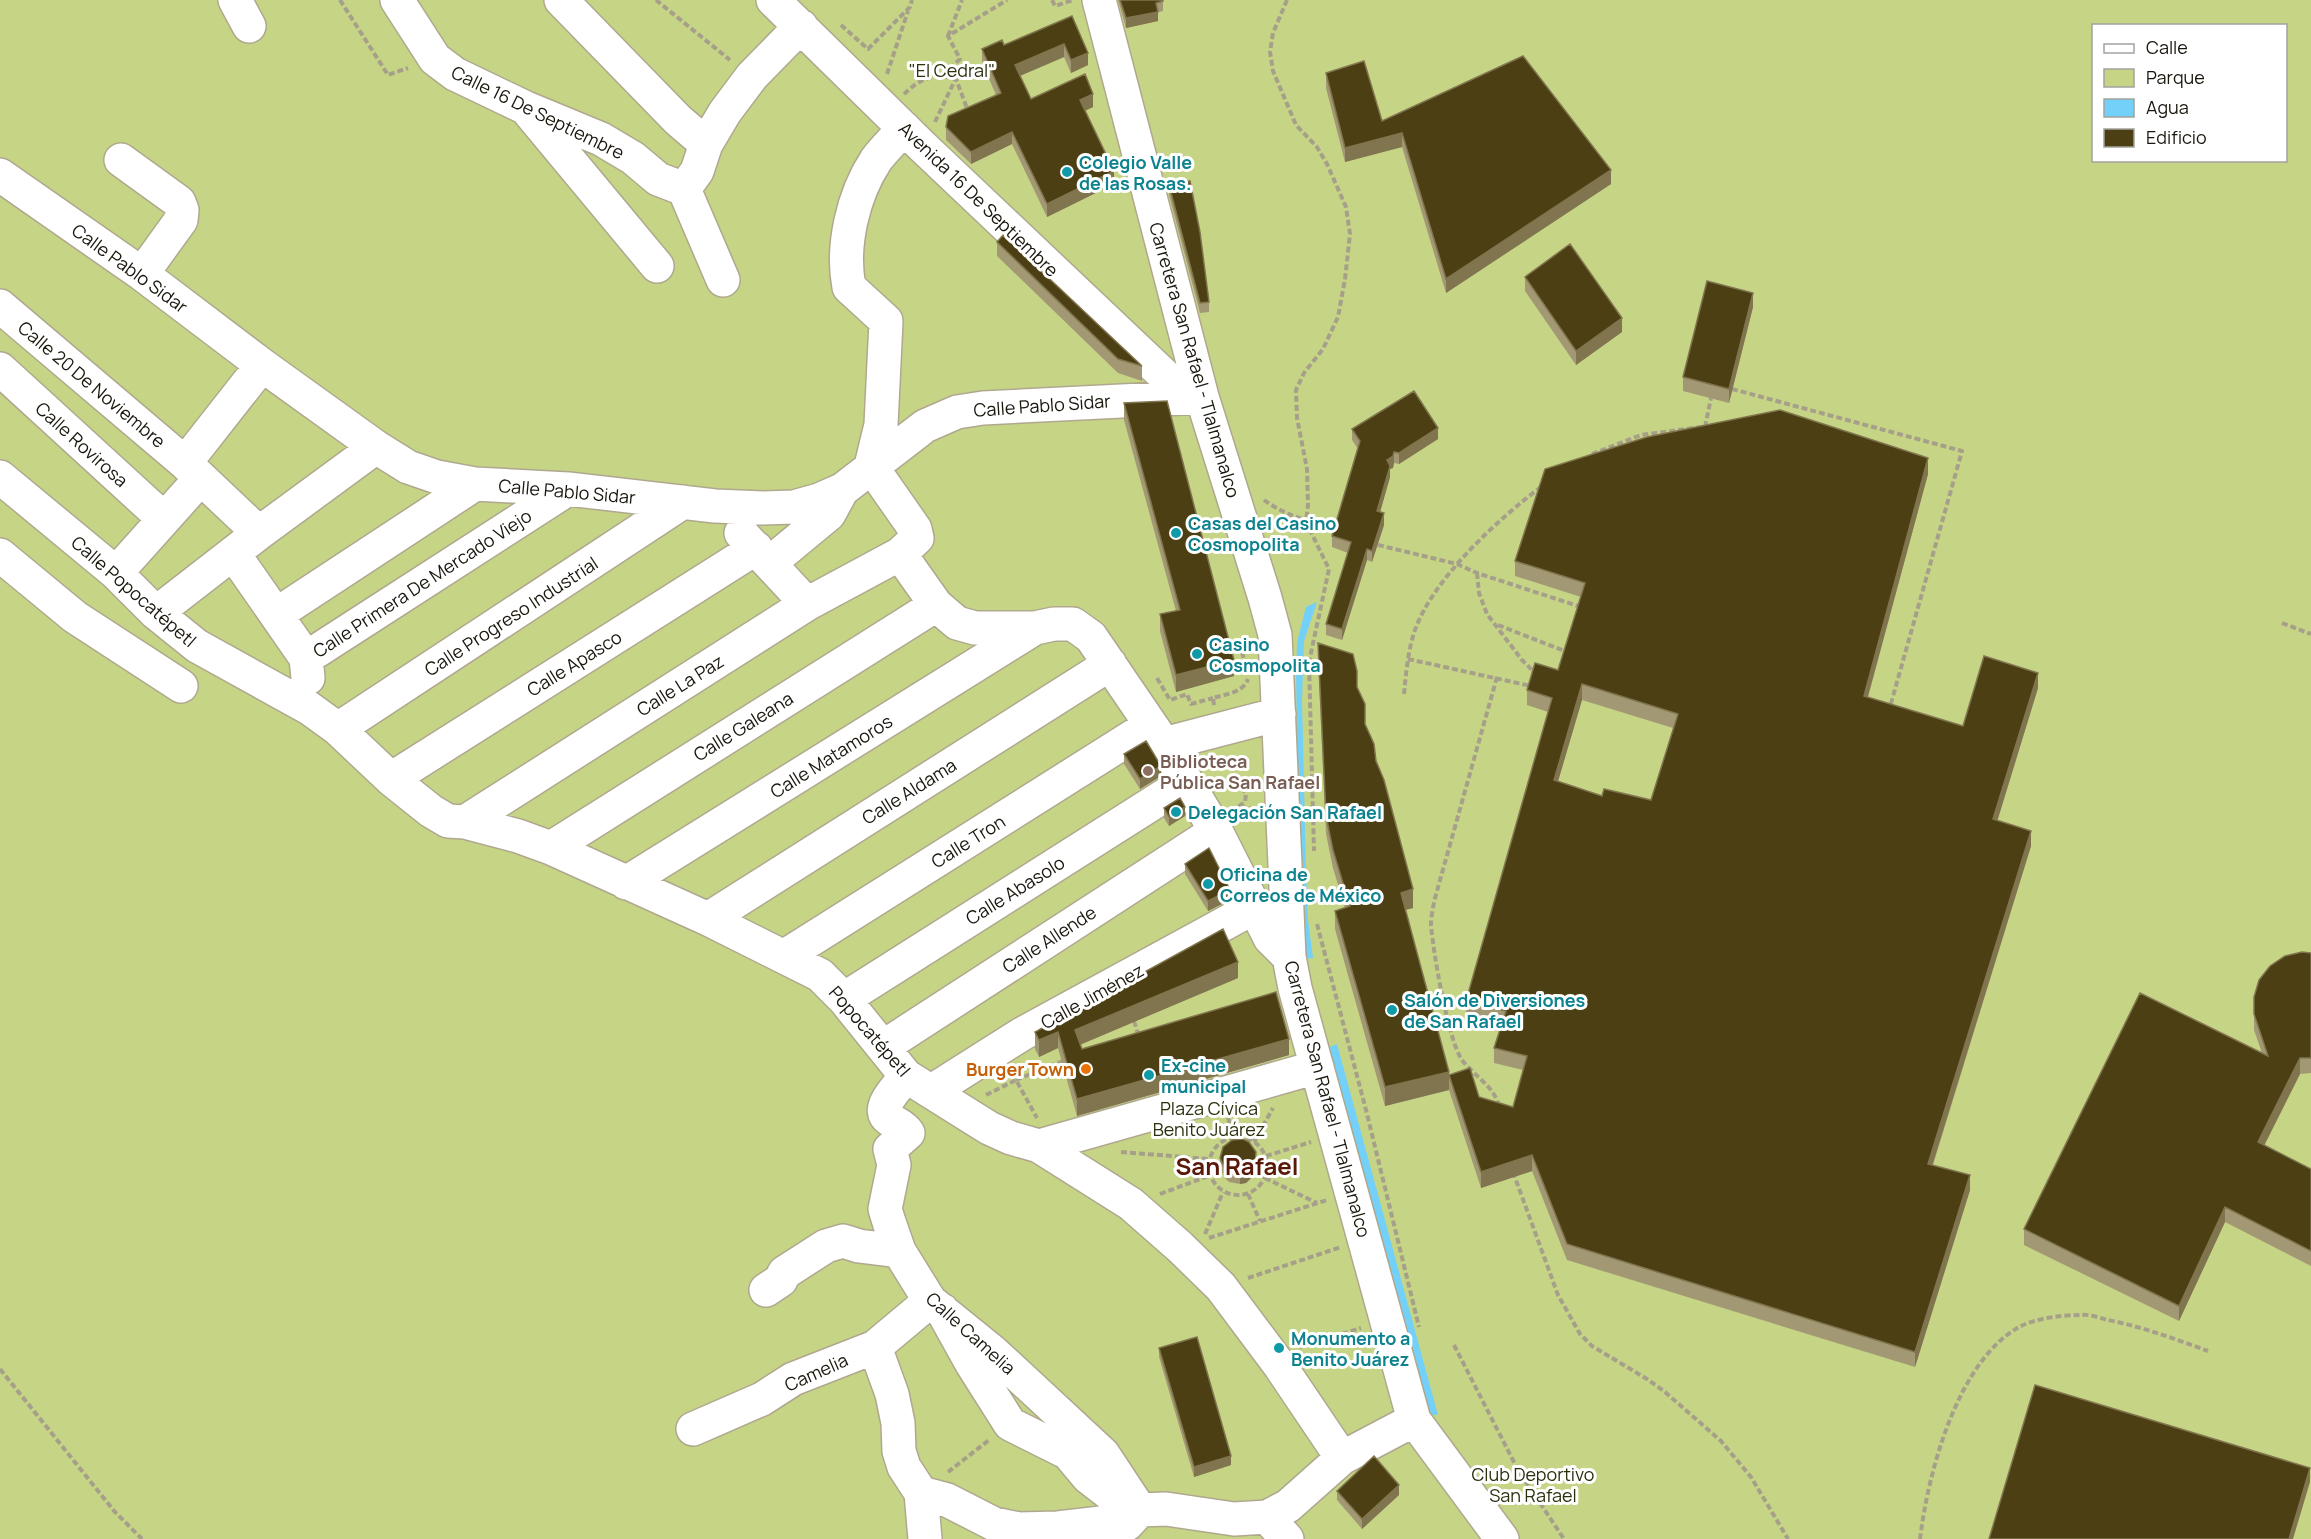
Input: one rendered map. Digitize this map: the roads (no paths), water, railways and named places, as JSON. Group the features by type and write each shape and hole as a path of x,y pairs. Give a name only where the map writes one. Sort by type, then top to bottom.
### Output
{"street":[{"name":"Calle 16 De Septiembre","path":"397,0 435,60 455,74 526,108 601,138 633,158 658,179 684,189"},
{"path":"561,0 678,120 706,144"},
{"name":"Avenida 16 De Septiembre","path":"773,0 898,122 1194,396"},
{"name":"Carretera San Rafael - Tlalmanalco","path":"1099,0 1194,396 1265,598 1275,635 1289,957 1294,988 1414,1420 1502,1539"},
{"path":"723,280 684,189 697,171 706,144 725,112 752,76 801,26"},
{"path":"526,108 657,266"},
{"path":"898,122 864,183 854,211 846,261 849,287 886,321 882,414 872,466 915,529 917,538 900,554 936,605 957,623 975,628 1035,628 1054,624 1073,624 1090,637 1157,734 1186,782 1225,820 1255,907 1270,938 1289,957"},
{"path":"121,160 179,202 182,210 181,220 142,274"},
{"name":"Calle Pablo Sidar","path":"0,175 142,274 262,365 376,447 408,467 437,477 476,484 568,489 715,506 794,507 842,490 925,426 957,412 983,408 1194,396"},
{"name":"Calle 20 De Noviembre","path":"0,306 193,470 259,533"},
{"path":"116,573 164,519 193,470 262,365"},
{"name":"Calle Rovirosa","path":"0,369 164,519"},
{"path":"156,613 259,533 376,447"},
{"name":"Calle Popocatépetl","path":"0,477 116,573 156,613 197,646 309,708 338,729"},
{"path":"277,614 476,484"},
{"name":"Calle Primera De Mercado Viejo","path":"306,658 568,489"},
{"name":"Calle Apasco","path":"391,779 829,514 842,490"},
{"name":"Calle Progreso Industrial","path":"338,729 683,502"},
{"path":"715,506 807,604"},
{"path":"233,553 306,658 309,708"},
{"name":"Calle La Paz","path":"465,822 807,604 900,554"},
{"path":"0,555 75,617 180,686"},
{"name":"Calle Galeana","path":"551,848 936,605"},
{"name":"Calle Matamoros","path":"626,883 1035,628"},
{"name":"Calle Aldama","path":"708,919 1110,664"},
{"name":"Calle Tron","path":"784,956 1157,734 1279,714"},
{"name":"Popocatépetl","path":"338,729 391,779 431,811 448,821 465,822 518,836 551,848 708,919 820,975 844,999 883,1047 932,1092 989,1128 1011,1138 1045,1145 1131,1204 1180,1247 1221,1287 1280,1366 1342,1458"},
{"name":"Calle Abasolo","path":"844,999 1186,782"},
{"name":"Calle Allende","path":"883,1047 1225,820"},
{"name":"Calle Jiménez","path":"932,1092 1022,1034 1255,907"},
{"path":"1045,1145 1317,1067"},
{"name":"Calle Camelia","path":"932,1092 884,1107 886,1117 905,1128 908,1133 907,1137 895,1142 890,1149 894,1165 885,1209 899,1251 936,1306 993,1352 1103,1454 1140,1510"},
{"path":"766,1290 781,1280 784,1273 826,1246 843,1241 859,1246 899,1251"},
{"path":"936,1306 1010,1424 1068,1453 1088,1477 1110,1494 1140,1510 1166,1509 1277,1528 1288,1506 1342,1458 1414,1420"},
{"name":"Camelia","path":"693,1429 762,1399 793,1379 875,1347 936,1306"},
{"path":"875,1347 892,1394 898,1423 899,1451 904,1467 921,1493 925,1539"},
{"path":"921,1493 947,1500 993,1524 1019,1529 1058,1528 1101,1523 1127,1524 1140,1510"}],"water":[{"path":"1317,602 1304,641 1302,700 1308,920 1313,958 1305,959 1298,793 1297,642 1306,607"},
{"path":"1337,1044 1438,1415 1430,1415 1327,1048"}],"place":[{"name":"Colegio Valle de las Rosas.","path":"1067,172"},
{"name":"Casas del Casino Cosmopolita","path":"1176,533"},
{"name":"Casino Cosmopolita","path":"1197,654"},
{"name":"Biblioteca Pública San Rafael","path":"1148,771"},
{"name":"Delegación San Rafael","path":"1176,812"},
{"name":"Oficina de Correos de México","path":"1208,884"},
{"name":"Salón de Diversiones de San Rafael","path":"1392,1010"},
{"name":"Burger Town","path":"1086,1069"},
{"name":"Ex-cine municipal","path":"1149,1075"},
{"name":"Monumento a Benito Juárez","path":"1279,1348"}],"district":[{"name":"San Rafael","path":"1237,1165"}],"park label":[{"name":"\"El Cedral\"","path":"952,70"},
{"name":"Plaza Cívica Benito Juárez","path":"1209,1118"},
{"name":"Club Deportivo San Rafael","path":"1533,1484"}]}
